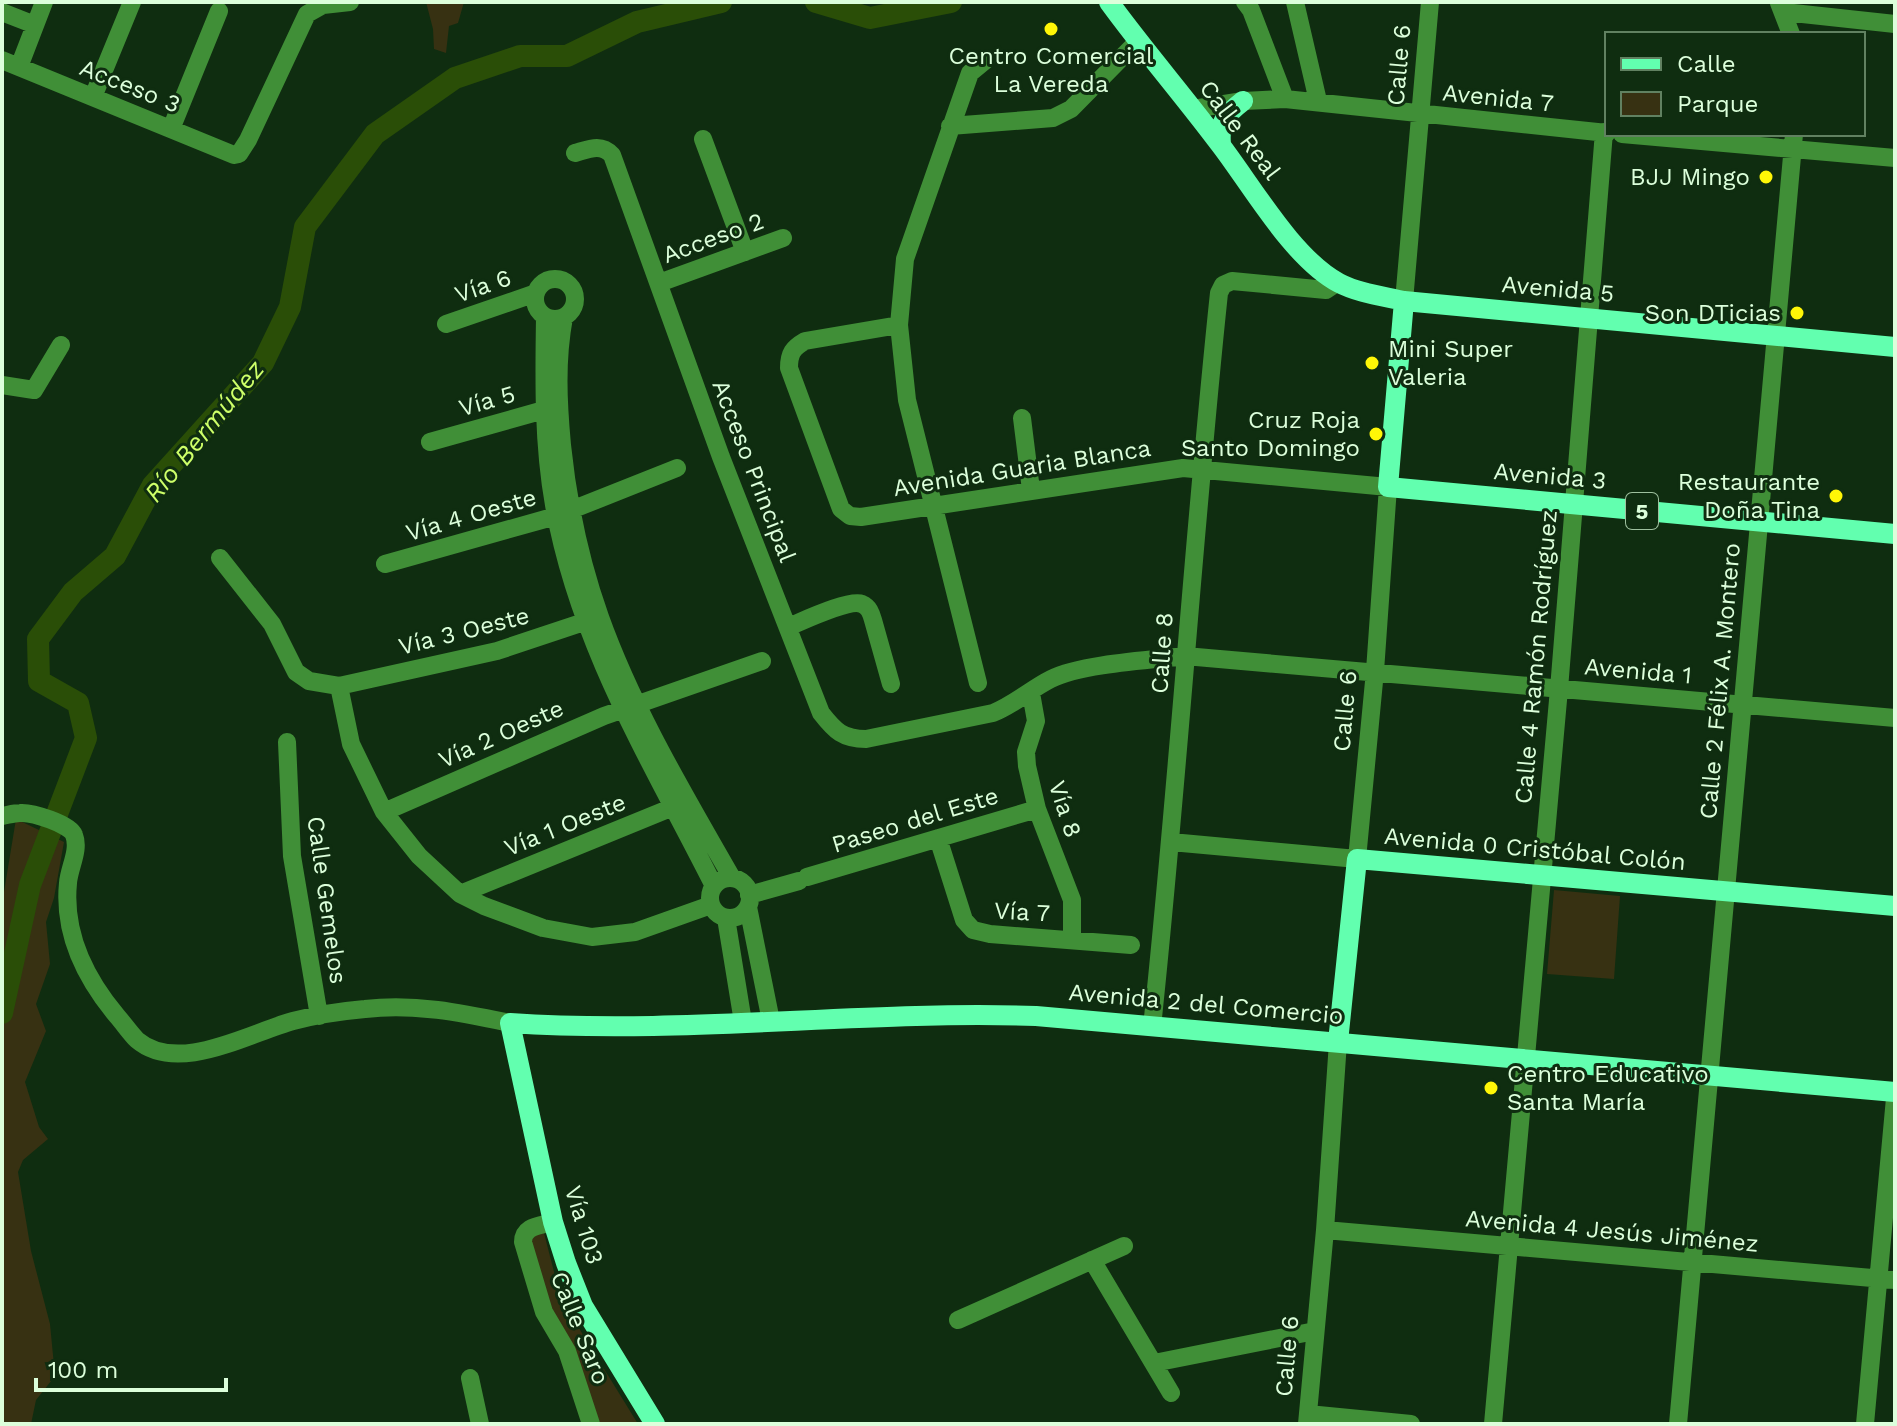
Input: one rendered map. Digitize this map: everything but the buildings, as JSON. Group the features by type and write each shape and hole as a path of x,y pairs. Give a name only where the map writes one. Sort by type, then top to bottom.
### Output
{"main road":[{"name":"Calle Real","path":"1109,2 1221,144 1278,224 1310,260 1338,282"},
{"path":"1221,144 1219,129 1222,119 1243,101"},
{"name":"Avenida 5","path":"1338,282 1404,301 1895,347"},
{"name":"Calle 6","path":"1388,487 1404,301"},
{"name":"Avenida 3","path":"1388,487 1895,534"},
{"name":"Calle 6","path":"1338,1042 1357,859"},
{"name":"Avenida 0 Cristóbal Colón","path":"1357,859 1895,906"},
{"name":"Avenida 2 del Comercio","path":"510,1023 618,1026 975,1014 1036,1016 1895,1092"},
{"name":"Vía 103","path":"510,1023 553,1222 583,1306 655,1424"}],"street":[{"path":"93,97 132,2"},
{"name":"Acceso 3","path":"10,63 234,155 239,154 248,140 307,14 313,8 350,2"},
{"path":"1245,2 1251,10 1285,99"},
{"path":"1295,2 1318,101"},
{"name":"Calle 6","path":"1404,301 1430,2"},
{"path":"1790,32 1781,7 1895,24"},
{"path":"2,12 36,9"},
{"path":"10,63 36,9"},
{"path":"171,129 219,11"},
{"path":"950,126 1053,118 1071,109 1138,41"},
{"path":"978,683 907,400 899,325 905,259 970,73 987,59"},
{"name":"Avenida 7","path":"1193,109 1243,101 1285,99 1605,132"},
{"name":"Calle 4 Ramón Rodríguez","path":"1493,1424 1589,318 1611,136"},
{"name":"Avenida 7","path":"1679,136 1793,141 1895,158"},
{"path":"703,139 745,252"},
{"name":"Calle 2 Félix A. Montero","path":"1678,1424 1793,141"},
{"name":"Acceso Principal","path":"575,153 598,147 606,148 612,155 721,457 821,713 840,735 866,739 993,713 1031,693"},
{"name":"Acceso 2","path":"659,283 783,238"},
{"path":"550,280 569,285 575,302 573,308 554,317 536,307 539,287 550,280"},
{"name":"Avenida 5","path":"1223,285 1232,281 1326,290 1338,282"},
{"name":"Calle 8","path":"1152,1027 1171,842 1201,469 1219,293 1223,285"},
{"name":"Vía 6","path":"446,324 536,293"},
{"path":"554,317 551,410 563,513 592,619 629,707 681,804 714,886"},
{"name":"Avenida Guaria Blanca","path":"899,325 805,341 793,348 789,358 789,368 841,509 850,516 861,517 1183,468 1201,469"},
{"path":"2,385 34,390 61,345"},
{"name":"Vía 5","path":"430,442 551,410"},
{"path":"1022,418 1031,490"},
{"name":"Vía 4 Oeste","path":"385,564 563,513 677,468"},
{"name":"Avenida 3","path":"1201,469 1388,487"},
{"name":"Calle 6","path":"1357,859 1388,487"},
{"path":"220,558 272,624 296,672 309,681 339,686 351,744 384,812 419,856 460,894 543,928 592,937 635,932 711,905"},
{"path":"788,627 849,604 864,605 870,610 891,684"},
{"name":"Vía 3 Oeste","path":"339,686 497,651 592,619"},
{"name":"Avenida 1","path":"1031,693 1051,679 1072,672 1185,656 1895,718"},
{"name":"Vía 2 Oeste","path":"384,812 629,707 762,661"},
{"name":"Vía 8","path":"1031,693 1036,721 1027,744 1026,759 1037,809 1072,900 1072,939"},
{"name":"Calle Gemelos","path":"287,742 292,856 319,1016"},
{"path":"681,804 732,878 743,884 771,1021"},
{"name":"Vía 1 Oeste","path":"460,894 681,804"},
{"name":"Paseo del Este","path":"748,901 803,879 1037,809"},
{"path":"2,816 21,812 66,825 74,834 76,847 66,904 73,938 98,993 136,1039 152,1050 187,1054 294,1021 367,1008 414,1007 510,1023"},
{"name":"Vía 7","path":"938,838 964,920 973,930 990,934 1072,939"},
{"name":"Avenida 0 Cristóbal Colón","path":"1171,842 1357,859"},
{"path":"732,878 719,881 710,892 714,911 726,918 739,916 748,901"},
{"path":"726,918 743,1022"},
{"path":"1072,939 1131,945"},
{"name":"Calle 6","path":"1308,1419 1338,1042"},
{"path":"1865,1424 1887,1280 1895,1098"},
{"name":"Calle Saro","path":"553,1222 527,1229 523,1242 544,1312 567,1351 591,1424"},
{"name":"Avenida 4 Jesús Jiménez","path":"1325,1230 1887,1280"},
{"path":"958,1320 1124,1246"},
{"path":"1092,1260 1171,1393"},
{"path":"1154,1363 1315,1331"},
{"path":"470,1378 480,1424"},
{"path":"1308,1419 1411,1424"}],"green space":[{"path":"426,2 464,2 458,23 449,26 446,53 434,49"},
{"path":"16,819 64,842 54,898 46,922 50,964 36,1004 46,1031 25,1082 39,1127 48,1139 23,1160 18,1172 31,1251 50,1324 55,1376 36,1400 31,1424 2,1424 2,904"},
{"path":"1554,890 1620,896 1614,979 1547,974"},
{"path":"544,1233 561,1299 638,1424 600,1424 572,1345 545,1299 529,1237"}],"waterway":[{"name":"Río Bermúdez","path":"2,1013 30,885 86,738 78,703 39,681 38,639 73,592 115,556 153,485 263,363 290,307 305,227 375,134 455,78 520,56 567,56 637,22 721,2"},
{"name":"Río Bermúdez","path":"816,2 870,18 951,2"}],"place":[{"name":"Centro Comercial La Vereda","path":"1051,29"},
{"name":"BJJ Mingo","path":"1766,177"},
{"name":"Son DTicias","path":"1797,313"},
{"name":"Mini Super Valeria","path":"1372,363"},
{"name":"Cruz Roja Santo Domingo","path":"1376,434"},
{"name":"Restaurante Doña Tina","path":"1836,496"},
{"name":"Centro Educativo Santa María","path":"1491,1088"}]}
